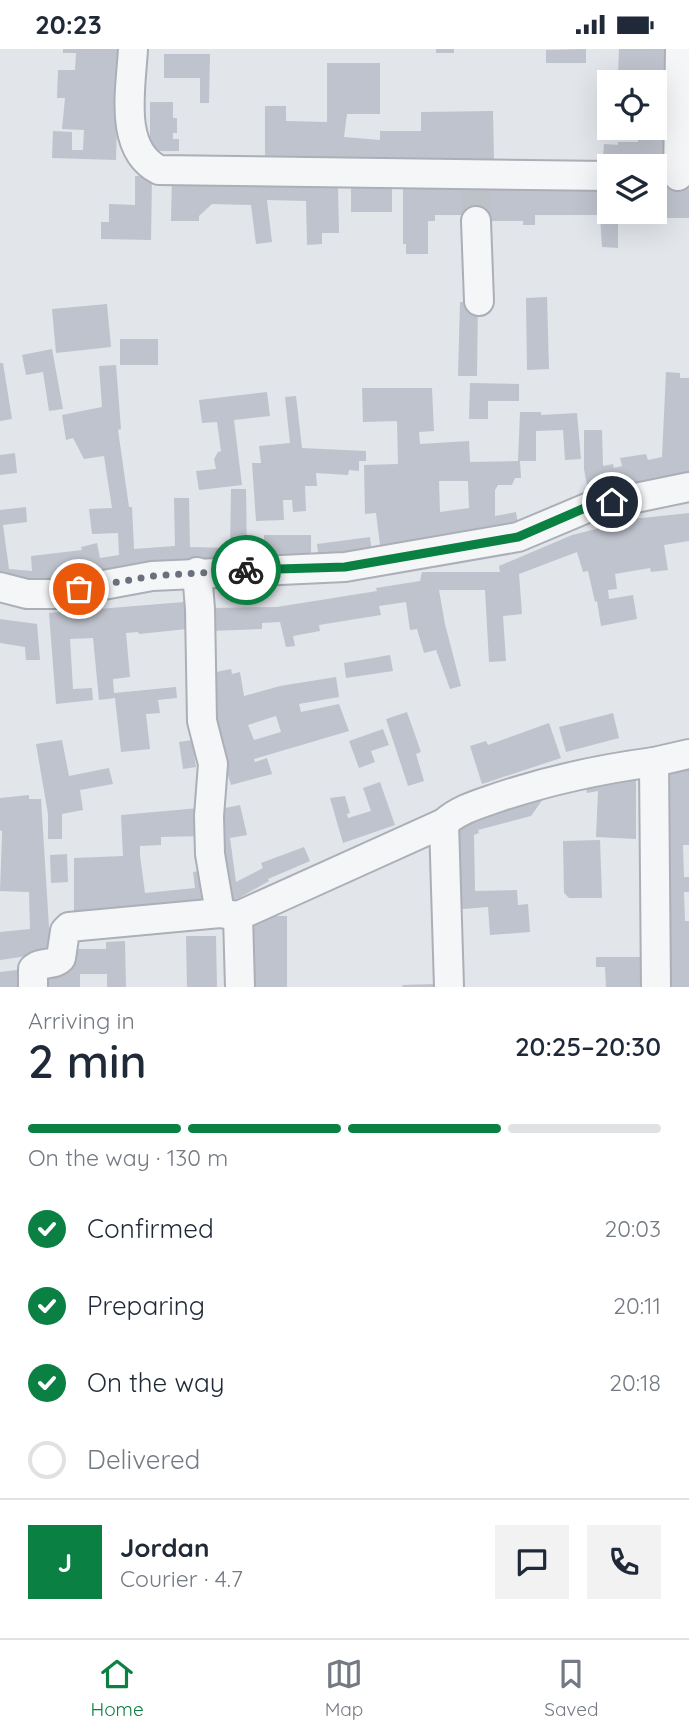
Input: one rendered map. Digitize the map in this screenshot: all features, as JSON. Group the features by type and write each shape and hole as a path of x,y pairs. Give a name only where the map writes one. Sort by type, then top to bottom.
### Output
{"street":[{"path":"133,49 130,119 134,141 146,163 159,170 476,179 597,176"},
{"path":"674,176 683,54"},
{"path":"477,221 479,301"},
{"path":"0,587 27,594 55,594 152,576 345,567 518,537 587,507 689,487"},
{"path":"197,572 202,721 214,764 209,816 210,855 229,914 240,987"},
{"path":"33,987 33,969 41,964 57,962 61,958 65,931 69,927 229,914 444,823 466,808 541,783 689,754"},
{"path":"654,762 656,987"},
{"path":"444,823 449,987"}],"building":[{"path":"63,49 119,49 116,160 52,158 53,131 72,132 72,150 83,150 84,130 62,129 65,98 57,98 58,70 75,70 76,53 63,53"},
{"path":"436,49 454,49 454,53 436,53"},
{"path":"586,49 586,63 546,63 546,50"},
{"path":"619,49 666,49 666,70 618,70"},
{"path":"164,54 210,54 209,103 200,103 200,78 164,78"},
{"path":"327,63 380,63 380,114 347,114 344,137 380,140 380,131 421,131 421,112 493,111 494,160 265,158 265,106 286,106 286,121 327,122"},
{"path":"150,102 173,102 177,133 173,133 173,139 179,139 179,151 150,151"},
{"path":"668,115 667,159 667,154 603,154 604,144 667,140"},
{"path":"135,176 152,176 151,240 101,239 101,222 109,222 109,204 135,205"},
{"path":"172,176 321,183 321,187 338,187 339,233 322,233 322,244 307,245 306,201 267,200 272,242 256,244 251,205 212,204 199,216 199,221 171,221"},
{"path":"403,181 597,184 597,215 535,215 535,225 523,225 523,221 469,221 469,215 435,215 435,221 428,221 428,254 406,254 406,244 403,244"},
{"path":"667,185 689,187 689,218 667,218"},
{"path":"351,186 392,186 392,212 351,212"},
{"path":"601,224 618,224 618,248 602,247"},
{"path":"547,297 549,369 527,370 526,298"},
{"path":"460,302 478,302 477,376 458,376"},
{"path":"107,304 111,347 56,353 52,309"},
{"path":"120,339 158,339 158,365 120,365"},
{"path":"52,349 63,409 49,411 43,372 26,375 22,355"},
{"path":"0,363 3,363 12,419 0,421"},
{"path":"116,365 121,429 118,430 129,507 132,507 134,549 175,546 174,498 189,498 190,547 230,548 231,489 246,489 247,563 33,584 0,580 0,510 26,507 27,522 3,525 9,569 32,571 31,556 82,550 81,547 97,543 100,558 119,555 118,533 92,534 89,509 112,508 104,456 84,459 73,438 66,440 62,415 102,407 99,366"},
{"path":"666,372 680,373 680,378 689,378 689,478 589,496 584,469 584,430 602,430 603,466 622,466 620,458 646,454 648,460 662,457"},
{"path":"470,383 519,384 519,401 488,401 488,419 469,419"},
{"path":"362,388 432,388 434,431 419,432 420,444 469,441 470,462 518,461 520,412 541,412 541,415 577,413 581,459 565,460 563,430 536,431 536,461 520,461 521,478 515,478 512,485 498,485 495,490 495,516 516,512 519,530 381,553 376,513 365,514 364,465 398,464 397,421 363,422","holes":["439,481 468,481 469,508 440,512"]},
{"path":"267,392 270,416 234,420 242,485 199,490 196,471 216,469 214,459 221,451 217,422 202,423 199,400"},
{"path":"296,396 302,448 366,451 366,461 359,461 359,471 349,470 348,475 316,473 317,486 305,486 306,511 293,512 292,500 283,500 284,520 256,521 252,463 261,463 259,446 290,443 285,397"},
{"path":"15,453 17,473 0,475 0,455"},
{"path":"689,513 689,541 664,545 668,570 651,572 650,568 615,574 617,589 608,590 609,599 633,595 637,619 601,626 588,571 583,572 577,552 519,574 522,614 503,616 506,661 489,662 485,590 439,590 461,686 450,689 436,650 424,653 417,629 410,630 406,602 379,606 381,615 319,625 320,631 293,636 295,646 286,647 280,622 262,623 262,629 210,631 210,608 277,607 377,591 376,588 420,581 422,572 500,572 499,566 572,535 604,527 604,522"},
{"path":"264,535 311,535 311,561 264,562"},
{"path":"370,537 372,553 319,560 317,544"},
{"path":"184,602 187,629 126,633 130,677 113,679 114,693 176,687 177,698 158,700 160,713 146,714 150,749 121,752 115,698 99,700 93,638 70,639 73,689 92,688 93,700 56,704 49,613"},
{"path":"0,619 37,624 40,660 26,660 25,647 0,643"},
{"path":"390,655 393,671 346,678 344,663"},
{"path":"231,669 232,674 240,672 244,696 280,686 336,677 339,697 299,704 301,712 339,704 349,731 254,759 255,762 267,758 272,774 231,785 206,707 208,678 217,676 216,672","holes":["276,716 281,732 254,740 248,725"]},
{"path":"407,712 421,752 416,754 424,781 408,786 386,719"},
{"path":"613,713 619,738 566,752 559,727"},
{"path":"549,723 561,758 482,784 470,746 486,741 488,745"},
{"path":"383,729 389,745 371,751 375,762 359,768 349,741"},
{"path":"62,740 69,776 109,768 113,784 80,790 83,810 62,814 62,839 48,839 48,814 36,744"},
{"path":"192,740 196,767 183,769 179,742"},
{"path":"666,765 689,765 689,845 683,845 684,877 689,877 689,892 684,892 685,921 689,921 689,987 666,987 665,915 669,915"},
{"path":"636,773 636,839 596,837 598,791 587,793 584,779"},
{"path":"380,782 395,825 343,843 330,798 345,796 350,813 347,814 348,818 371,811 363,788"},
{"path":"29,795 29,799 41,799 49,927 54,952 0,960 0,932 30,929 29,892 0,891 0,798"},
{"path":"542,795 543,799 531,816 478,830 479,833 474,835 475,891 517,890 518,905 528,904 530,932 490,935 488,907 459,907 456,820 514,807 513,803"},
{"path":"240,805 247,835 230,838 236,882 263,868 261,863 304,847 310,861 268,879 269,881 239,898 225,902 215,810"},
{"path":"199,808 202,836 161,837 161,845 140,846 140,855 145,893 195,888 193,872 205,870 208,900 74,915 74,858 123,856 121,815"},
{"path":"600,840 602,898 569,898 564,893 563,841"},
{"path":"67,854 68,882 51,883 50,855"},
{"path":"254,916 287,916 287,987 254,987"},
{"path":"186,936 216,936 217,987 187,987"},
{"path":"125,941 126,987 107,987 107,974 80,974 80,987 43,987 46,970 72,969 71,949 106,949 106,942"},
{"path":"596,957 642,957 642,987 606,987 605,967 596,967"},
{"path":"17,970 17,987 0,987 0,972"},
{"path":"436,984 437,987 402,985"}],"tunnel":[{"path":"476,184 476,221"}],"way so far":[{"path":"79,589 152,576 246,570"}],"route":[{"path":"246,570 345,567 518,537 587,507 612,502"}]}
